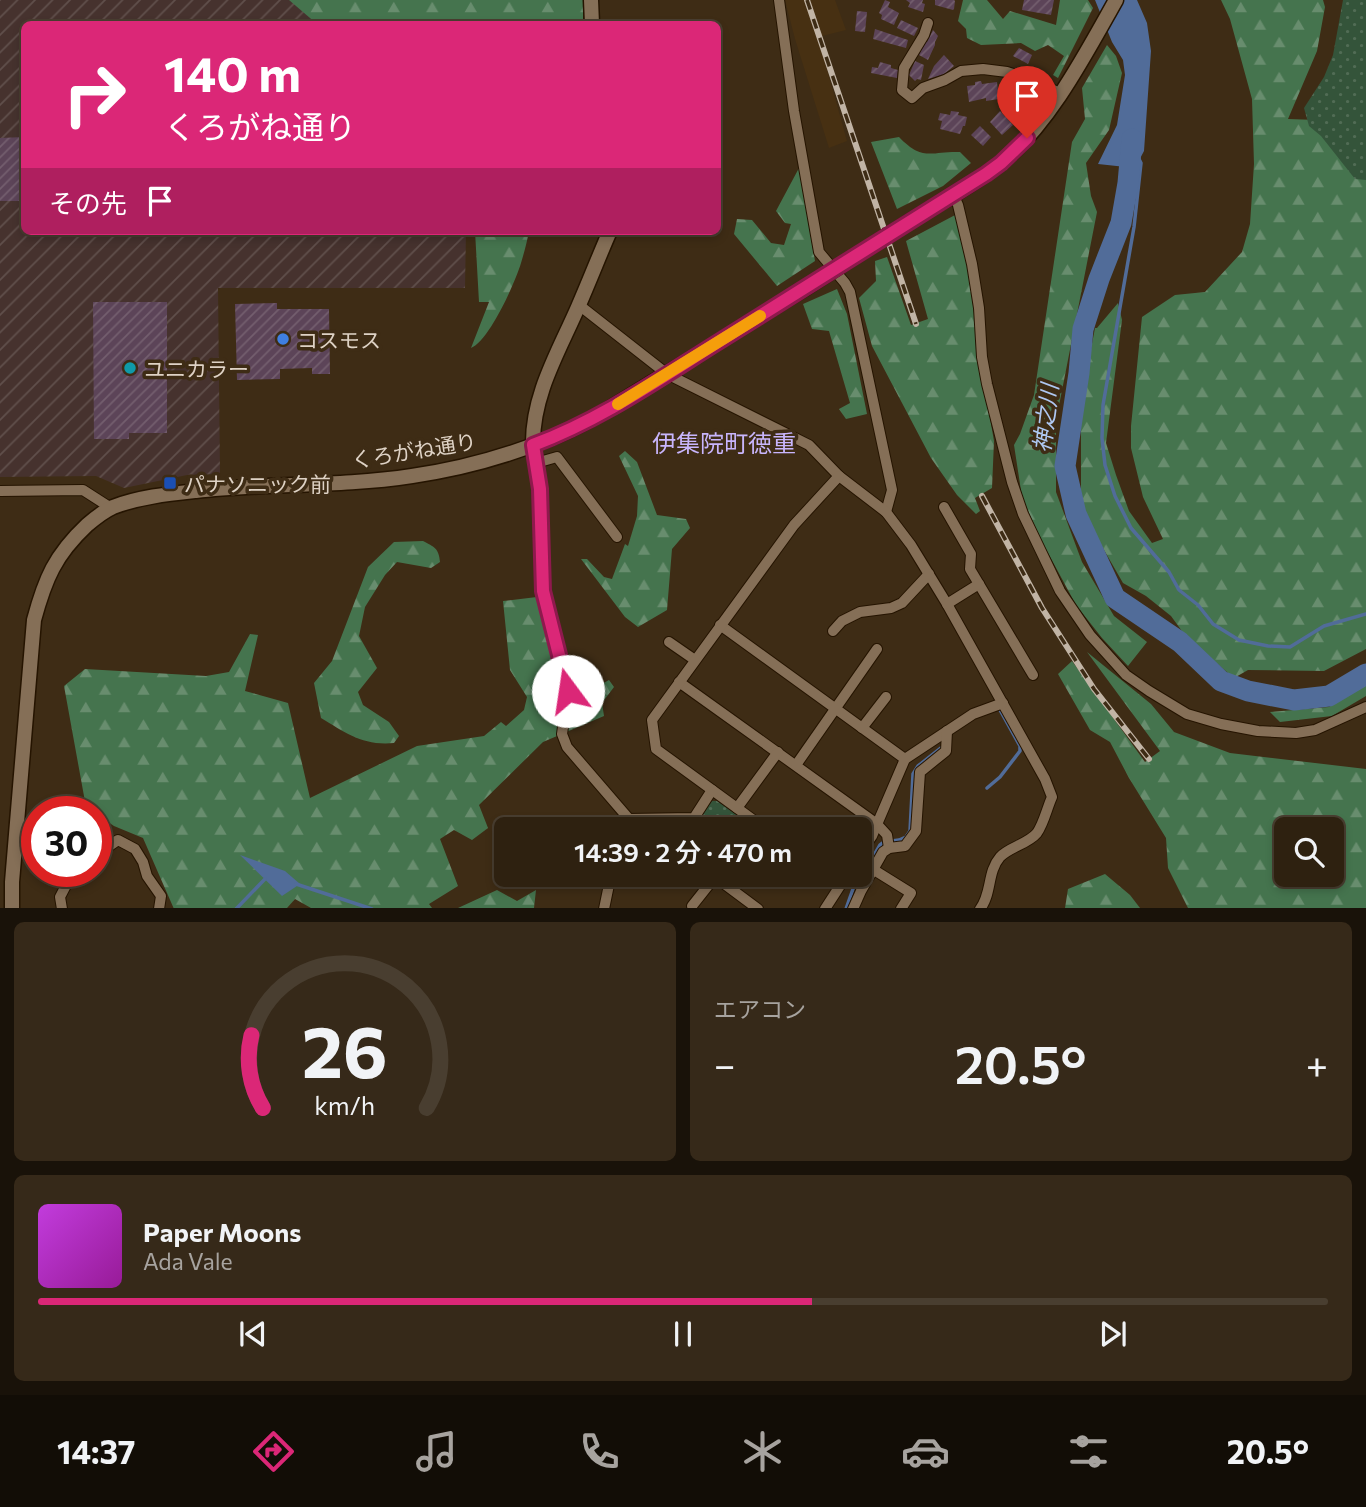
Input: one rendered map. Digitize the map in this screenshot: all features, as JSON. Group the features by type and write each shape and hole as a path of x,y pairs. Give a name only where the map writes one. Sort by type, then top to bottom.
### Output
{"street":[{"path":"590,0 592,21"},
{"path":"779,0 794,111 819,252 850,292 892,490 886,512"},
{"name":"くろがね通り","path":"12,908 34,620 53,566 74,537 92,521 111,508 166,494 227,487 375,481 472,465 533,445 577,426 667,374 1001,163 1027,138 1061,94 1116,0"},
{"path":"928,23 924,35 904,68 902,90 912,98 923,88 961,71 982,69 1007,72 1036,81 1061,94"},
{"path":"953,194 972,264 987,384 1012,482 1023,514 1060,591 1090,635 1126,675 1149,691 1187,714 1221,724 1258,731 1296,733 1315,730 1366,707"},
{"path":"608,235 544,383 533,426 533,445 540,489 543,591 568,691 562,734 567,747 622,817"},
{"path":"579,305 667,374 809,445 839,476 886,512 911,545 1045,779 1052,797 1036,834 1000,856 991,873 982,908"},
{"path":"536,463 557,457 617,537"},
{"path":"745,817 656,749 652,720 793,524 839,476"},
{"path":"0,491 83,490 111,508"},
{"path":"944,507 971,554 971,569 1033,675"},
{"path":"832,631 842,621 860,612 891,608 902,603 929,574"},
{"path":"947,604 979,584"},
{"path":"720,625 905,759"},
{"path":"669,642 695,660"},
{"path":"796,765 877,649"},
{"path":"680,682 877,824 888,842 905,846 916,831 920,772 946,751 947,731"},
{"path":"862,728 886,696"},
{"path":"872,836 905,759 973,714 1003,704"},
{"path":"737,808 778,752"},
{"path":"695,817 712,790"},
{"path":"16,835 21,838"},
{"path":"112,843 118,839 135,849 147,876 161,896 159,908"},
{"path":"853,908 888,842"},
{"path":"874,870 911,893 901,908"},
{"path":"62,908 60,897 65,887"},
{"path":"604,908 608,887"},
{"path":"692,906 707,887"},
{"path":"730,887 758,908"},
{"path":"825,908 839,887"}],"shaded area":[{"path":"0,0 299,0 322,21 21,21 21,235 466,235 465,288 218,288 220,474 187,475 124,488 96,476 0,477"},
{"path":"785,0 835,0 846,30 818,37 847,141 829,148 795,39"}],"green space":[{"path":"289,0 583,0 583,21 314,21"},
{"path":"963,0 987,0 1003,19 1010,11 1056,25 1060,0 1088,0 1093,8 1058,78 1053,75 1064,56 1048,45 1035,51 1021,43 981,45 967,38 966,29 958,21"},
{"path":"1221,0 1323,0 1325,7 1317,51 1288,119 1317,120 1366,172 1366,649 1324,671 1248,670 1234,678 1187,638 1171,616 1146,596 1123,583 1081,510 1081,402 1095,328 1118,303 1122,320 1106,443 1129,511 1152,543 1163,539 1143,497 1131,448 1142,317 1175,295 1205,292 1242,252 1250,224 1254,164 1252,99 1230,19"},
{"path":"1343,0 1366,0 1366,180 1355,179 1321,136 1309,126 1304,108 1324,77 1333,55"},
{"path":"1107,45 1116,56 1122,73 1109,130 1086,163 1091,196 1097,212 1056,421 1056,492 1082,562 1114,616 1147,642 1128,666 1076,605 1040,538 1022,497 1014,445 1034,395 1072,142 1085,119 1082,88"},
{"path":"899,137 915,150 928,154 960,152 971,163 943,186 897,209 871,142"},
{"path":"799,168 815,261 777,286 734,234 737,219 752,220 771,243 784,245 791,224 785,223 776,211"},
{"path":"957,214 968,268 994,441 992,488 975,498 980,511 976,514 957,495 931,458 872,346 859,298 876,281 875,261 887,257 911,325 928,319 906,241"},
{"path":"475,235 528,235 521,263 507,297 486,335 471,348 489,302 479,302"},
{"path":"837,289 847,314 867,414 846,419 839,409 850,403 829,331 812,329 803,304"},
{"path":"625,451 637,462 657,515 686,519 690,528 672,549 667,610 638,627 625,617 581,559 587,559 604,577 612,579 625,544 628,546 637,516 638,496 619,456"},
{"path":"423,541 435,549 440,562 431,568 397,562 385,575 365,607 359,636 377,668 358,692 363,705 389,722 399,736 394,743 364,740 321,718 314,683 332,661 368,567 394,542"},
{"path":"537,597 549,640 575,675 589,691 609,680 614,687 602,703 604,716 543,742 479,805 488,828 472,840 454,830 440,839 458,886 429,904 432,908 311,908 295,899 287,908 174,908 143,838 112,825 112,796 84,796 64,686 85,669 206,676 229,672 250,634 258,635 245,691 288,703 310,798 417,746 484,736 501,722 506,726 524,710 527,697 510,670 503,601"},
{"path":"1087,652 1151,704 1174,732 1230,753 1366,769 1366,908 1188,908 1168,868 1166,838 1110,742 1090,730 1058,674 1072,661 1145,762 1160,751"},
{"path":"1366,685 1366,696 1332,716 1280,722 1270,712 1329,707"},
{"path":"712,801 717,801 740,817 701,817"},
{"path":"1105,874 1130,895 1140,908 1065,908 1068,889"},
{"path":"497,890 517,901 536,890 534,908 458,908"}],"water":[{"path":"1095,0 1137,0 1147,23 1151,51 1144,151 1135,168 1098,164 1117,125 1125,75 1123,60 1112,42"},
{"path":"240,855 285,871 300,884 282,896"}],"building":[{"path":"885,0 890,2 888,7 899,13 894,25 881,19 882,15 879,13"},
{"path":"906,0 923,0 923,12 908,7 910,3"},
{"path":"935,0 954,0 954,9 935,5"},
{"path":"1024,0 1054,0 1051,15 1022,10"},
{"path":"857,11 867,12 865,32 855,31"},
{"path":"901,20 918,28 914,36 897,28"},
{"path":"875,29 908,40 906,48 873,39"},
{"path":"933,30 938,36 928,60 919,55"},
{"path":"1019,48 1032,55 1028,64 1013,56"},
{"path":"944,55 954,66 944,74 928,79 934,66"},
{"path":"915,61 924,65 921,80 915,81 909,75"},
{"path":"880,62 898,70 897,78 871,73 872,67 878,68"},
{"path":"981,81 982,84 997,82 999,99 986,101 986,98 969,102 967,86"},
{"path":"951,111 967,117 960,134 940,129 940,113 950,115"},
{"path":"1000,111 1013,125 1002,135 990,122"},
{"path":"980,126 991,137 983,146 971,135"},
{"path":"21,137 21,201 0,201 0,138"},
{"name":"ユニカラー","path":"93,302 167,302 167,433 129,433 129,439 94,439"},
{"name":"コスモス","path":"277,303 277,309 329,309 330,374 312,374 312,368 280,369 280,379 237,380 235,304"}],"waterway":[{"name":"神之川","path":"1132,139 1121,223 1083,329 1065,466 1076,514 1115,598 1180,642 1221,681 1248,691 1294,700 1329,696 1366,674"},
{"path":"1138,157 1141,163 1134,227 1103,405 1105,465 1115,496 1131,528 1169,572 1179,590 1198,605 1213,624 1239,640 1290,647 1324,626 1366,614"},
{"path":"987,788 1000,777 1020,751 1020,746 1000,710"},
{"path":"846,908 854,886 880,845 906,837 910,831 913,774 918,766 941,748"},
{"path":"237,908 265,879"},
{"path":"296,884 369,908"}],"railway":[{"path":"807,0 916,324"},
{"path":"982,496 1042,608 1094,689 1149,759"}],"slow traffic":[{"path":"618,404 760,316"}],"place":[{"name":"コスモス","path":"283,339"},
{"name":"ユニカラー","path":"130,368"},
{"name":"パナソニック前","path":"170,483"}],"district":[{"name":"伊集院町徳重","path":"724,442"}],"route":[{"path":"568,691 543,591 540,489 533,445 602,413 690,360 986,174 1027,138"}]}
